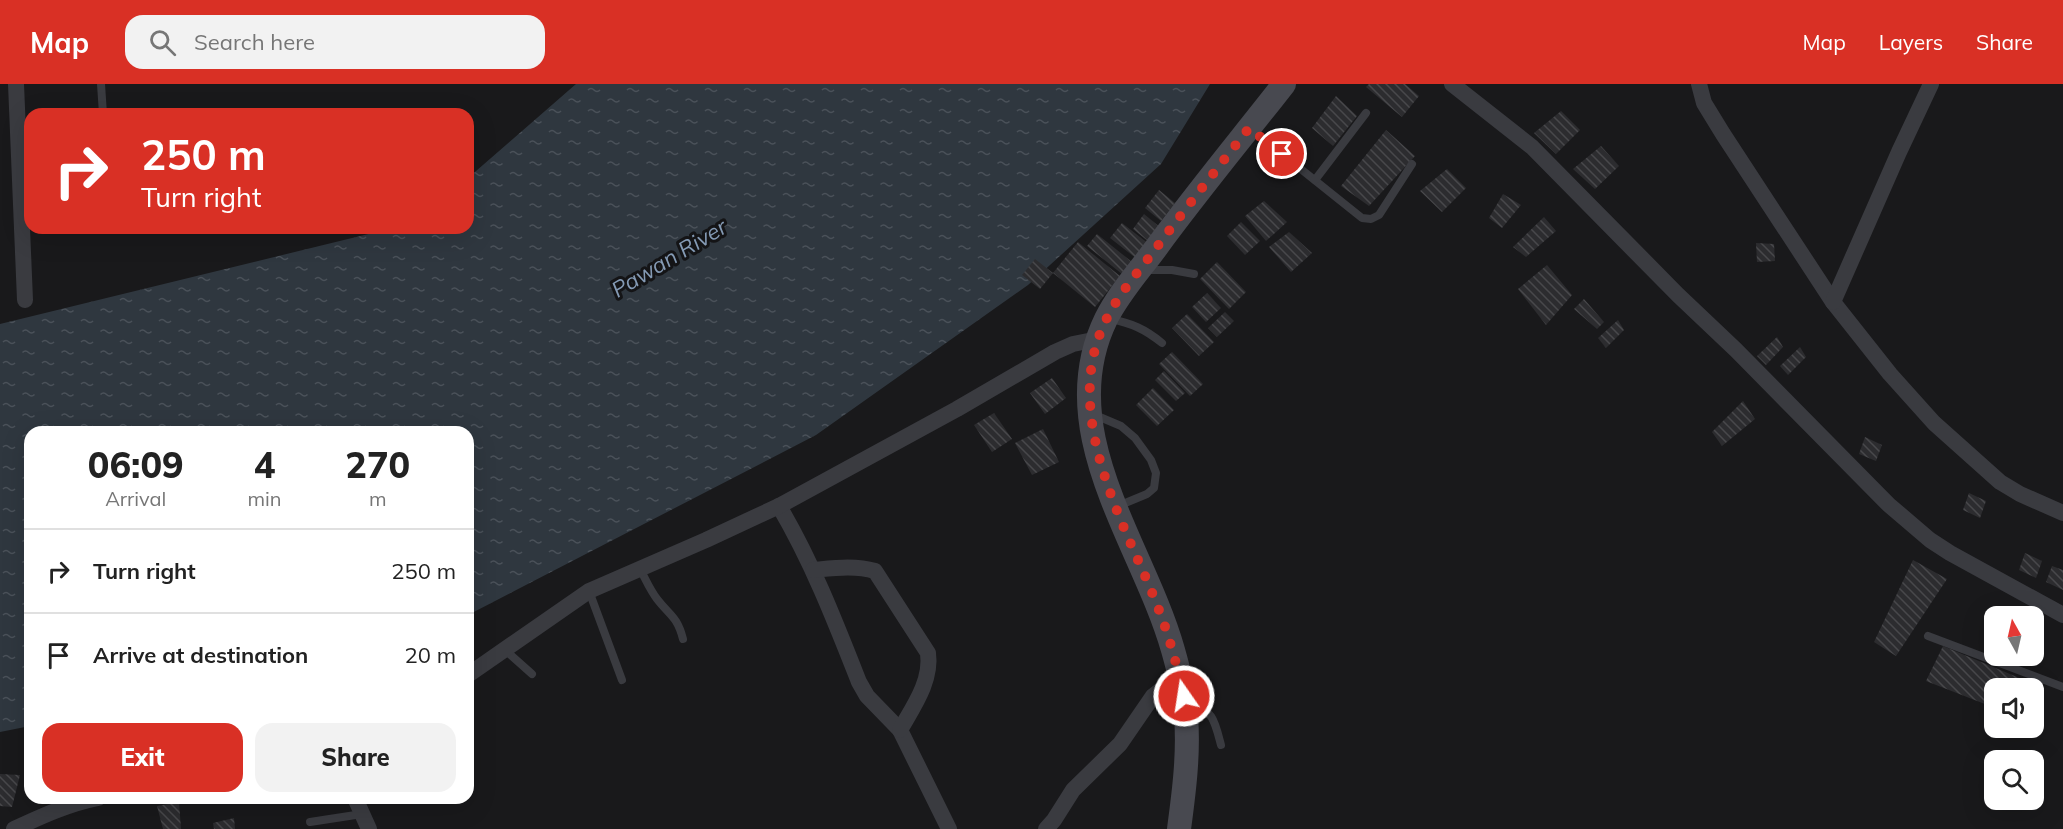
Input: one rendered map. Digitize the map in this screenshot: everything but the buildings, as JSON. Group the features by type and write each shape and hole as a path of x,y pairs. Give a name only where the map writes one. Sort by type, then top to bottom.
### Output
{"street":[{"path":"16,84 25,300"},
{"path":"1179,829 1186,756 1186,717 1182,686 1163,620 1101,468 1093,437 1090,381 1102,329 1139,270 1284,84"},
{"path":"1452,84 1532,147 1889,505 1930,540 1950,553 2063,615"},
{"path":"1699,84 1704,102 1723,134 1833,302 1890,374 1934,423 1978,464 2020,494 2063,513"},
{"path":"1833,302 1931,84"},
{"path":"474,671 588,591 779,506 957,409 1054,352 1102,329"},
{"path":"779,506 800,541 859,682 867,696 900,730 949,829"},
{"path":"813,570 849,567 865,568 875,572 928,653 930,663 926,682 900,730"},
{"path":"1046,829 1073,790 1120,744 1153,696 1182,686"},
{"path":"14,829 72,804"},
{"path":"358,804 366,822"}],"lane":[{"path":"101,84 103,108"},
{"path":"1315,180 1366,113"},
{"path":"1249,128 1362,218 1371,219 1379,215 1412,164"},
{"path":"1139,270 1172,270 1194,274"},
{"path":"1102,329 1133,324 1147,331 1162,343"},
{"path":"1090,412 1121,426 1135,438 1151,460 1156,473 1154,488 1147,494 1115,507"},
{"path":"640,569 655,598 679,624 683,639"},
{"path":"588,591 622,680"},
{"path":"1928,636 2063,687"},
{"path":"505,650 532,675"},
{"path":"1182,686 1208,710 1214,720 1221,745"},
{"path":"310,822 366,822"}],"water":[{"name":"Pawan River","path":"576,84 1210,84 1161,164 1028,285 816,435 474,612 474,426 24,426 24,727 0,732 0,324 368,234 474,234 474,173"}],"route":[{"path":"1184,696 1163,620 1101,468 1093,437 1090,412 1090,381 1093,362 1098,339 1106,319 1119,298 1249,128 1282,154"}]}
